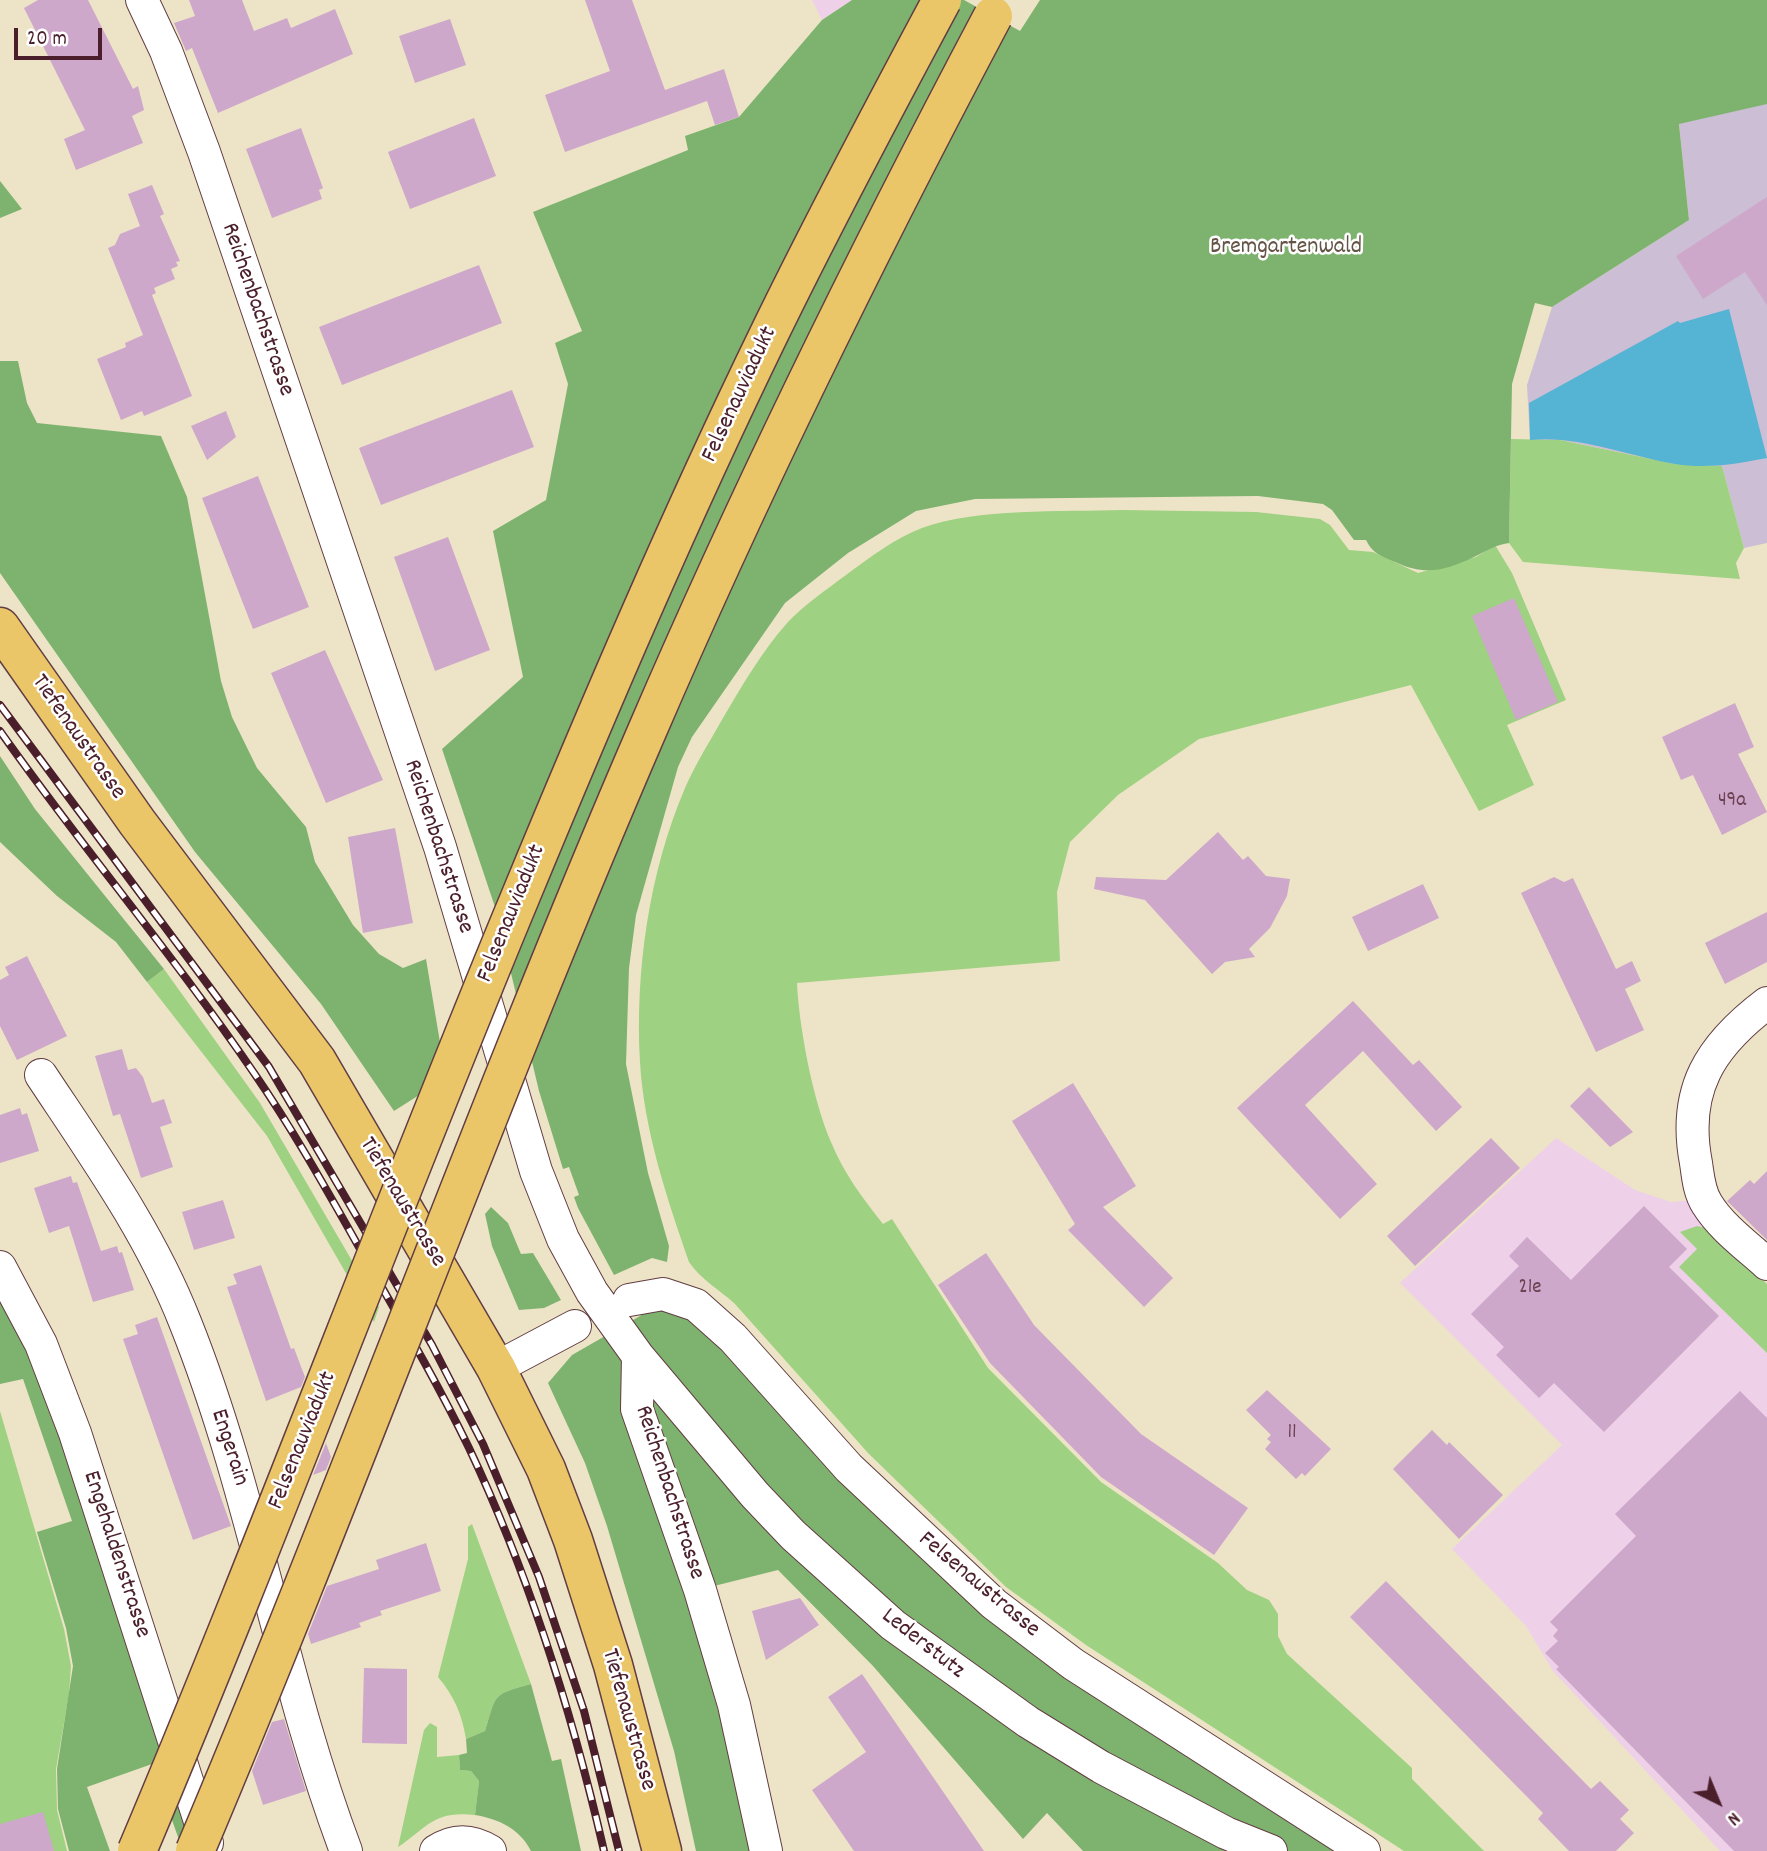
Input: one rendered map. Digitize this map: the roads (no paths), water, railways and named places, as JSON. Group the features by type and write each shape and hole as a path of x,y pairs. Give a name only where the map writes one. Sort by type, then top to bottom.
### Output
{"main road":[{"name":"Felsenauviadukt","path":"137,1851 239,1605 471,1016 620,662 769,335 942,0"},
{"path":"195,1851 516,1046 656,709 717,570 818,356 993,16"},
{"name":"Tiefenaustrasse","path":"0,626 91,759 317,1061 496,1368 546,1469 573,1540 613,1665 662,1851"}],"street":[{"name":"Reichenbachstrasse","path":"142,0 166,51 204,152 440,847 547,1200 576,1266 638,1356 637,1409 700,1590 734,1705 766,1851"},
{"path":"1767,1003 1729,1038 1704,1073 1694,1098 1691,1124 1699,1182 1707,1205 1767,1264"},
{"name":"Engerain","path":"41,1075 142,1230 184,1320 243,1497 328,1805 346,1851"},
{"name":"Engehaldenstrasse","path":"0,1266 41,1344 75,1433 209,1851"},
{"name":"Felsenaustrasse","path":"629,1300 663,1294 696,1305 733,1338 849,1468 994,1604 1073,1664 1364,1851"},
{"path":"496,1368 575,1326"},
{"name":"Lederstutz","path":"638,1356 698,1430 793,1535 893,1625 1028,1722 1101,1767 1226,1833 1271,1851"},
{"path":"436,1851 460,1842 481,1845 490,1851"}],"water":[{"path":"1729,309 1767,458 1698,466 1675,464 1585,443 1530,440 1529,403 1678,321 1680,323"}],"railway":[{"path":"0,705 269,1067 432,1345 483,1444 539,1577 584,1711 619,1851"},
{"path":"0,731 192,987 269,1095 431,1375 491,1497 530,1596 563,1696 604,1851"}],"park label":[{"name":"Bremgartenwald","path":"1286,249"}]}
